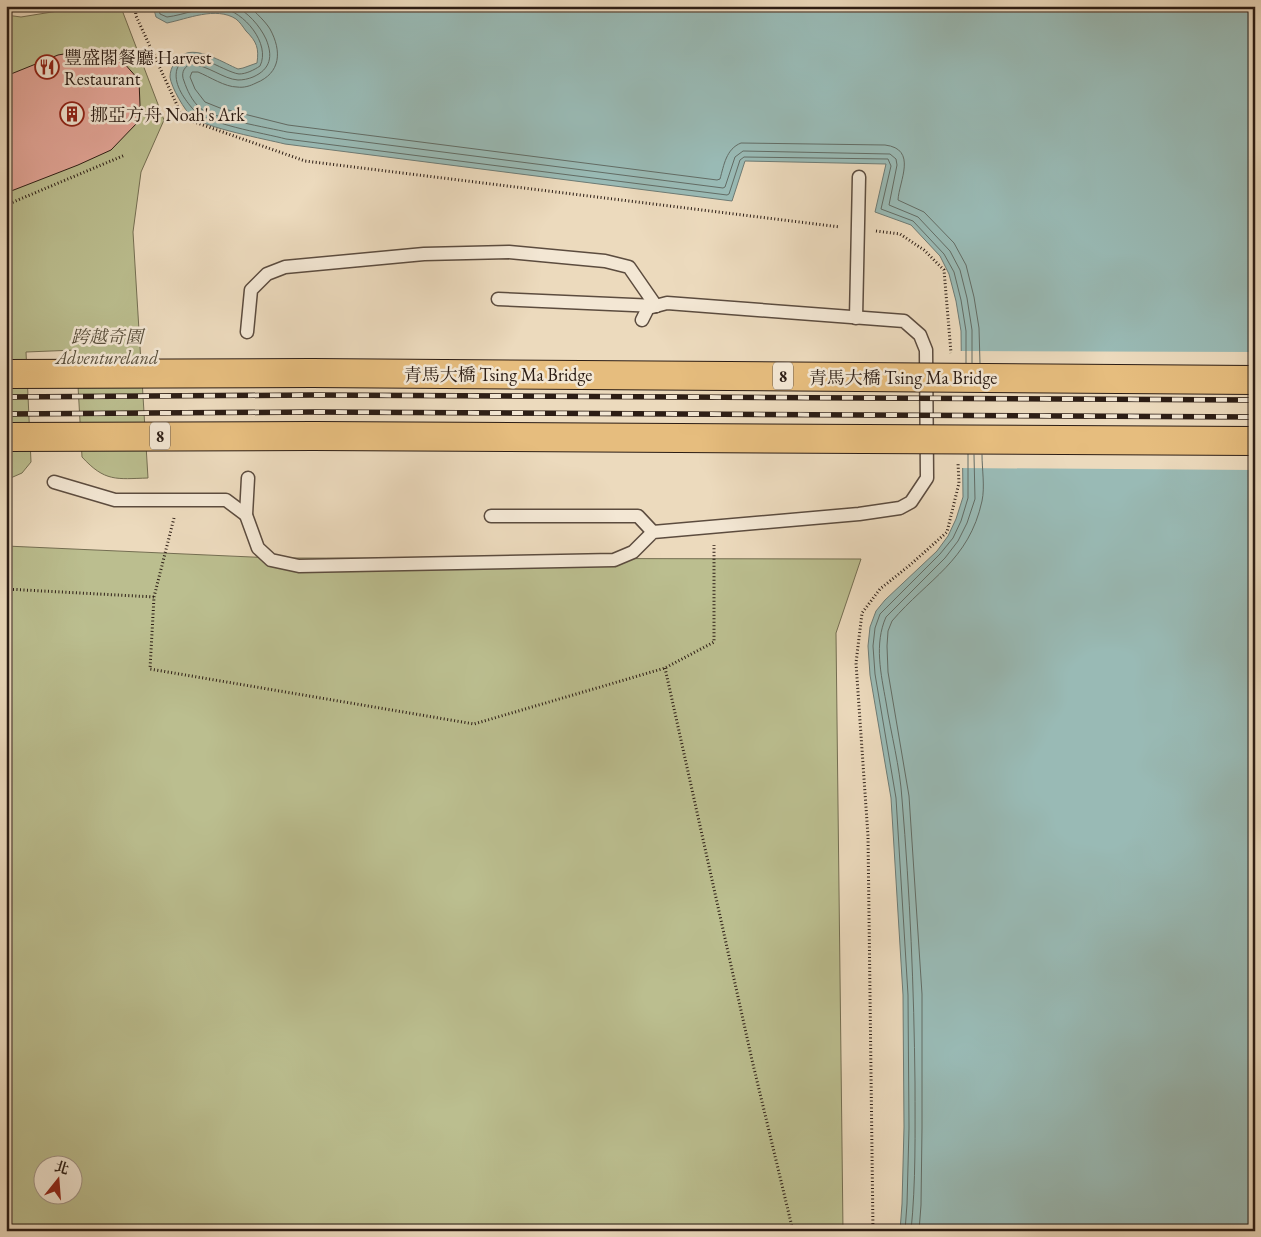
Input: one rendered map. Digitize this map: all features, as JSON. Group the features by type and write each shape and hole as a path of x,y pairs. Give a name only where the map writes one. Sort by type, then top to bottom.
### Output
{"highway":[{"name":"青馬大橋 Tsing Ma Bridge","path":"6,374 312,373 1255,380"},
{"name":"8","path":"6,437 313,436 1255,441"}],"lane":[{"path":"856,318 857,229 860,177"},
{"path":"247,332 251,290 267,274 285,267 424,254 509,252 605,260 629,267 656,306"},
{"path":"498,299 656,306"},
{"path":"248,478 246,515 258,548 271,560 300,566 614,560 633,552 653,532 859,514 900,508 911,502 928,478 926,350 920,335 904,321 667,304 648,308 642,320"},
{"path":"54,482 116,500 226,500 246,515"},
{"path":"492,516 638,516 653,532"}],"path":[{"path":"135,6 136,16 183,118 305,162 900,234 924,250 944,270 951,356"},
{"path":"6,205 125,155"},
{"path":"873,1231 868,836 856,663 862,613 880,589 947,532 959,483 958,459"},
{"path":"179,499 154,597 150,669 474,724 665,668 714,642 714,527"},
{"path":"6,590 154,597"},
{"path":"665,668 750,1050 793,1231"}],"green space":[{"name":"挪亞方舟 Noah's Ark","path":"89,6 122,10 164,120 141,172 133,232 148,478 127,479 105,475 82,457 76,350 26,352 31,462 22,473 6,480 6,15 21,17"},
{"path":"6,546 274,558 861,559 836,633 843,1231 6,1231"}],"water":[{"path":"153,6 1255,6 1255,1231 900,1231 904,1127 903,995 891,798 870,675 868,646 870,627 876,611 885,600 937,551 948,536 963,497 961,331 949,274 940,256 911,225 875,212 886,164 745,161 732,201 285,144 222,129 199,121 186,110 173,87 170,73 177,59 187,53 193,52 206,55 238,69 257,63 258,53 255,42 239,22 228,15 211,13 167,23 156,17"}],"pier":[{"path":"959,351 1255,352 1255,470 961,468"}],"building":[{"name":"挪亞方舟 Noah's Ark","path":"93,49 123,62 139,80 140,106 137,123 111,150 6,193 6,76 58,55"}],"railway":[{"path":"6,397 312,395 1255,400"},
{"path":"6,414 313,412 1255,417"}],"place":[{"name":"豐盛閣餐廳 Harvest Restaurant","path":"47,67"},
{"name":"挪亞方舟 Noah's Ark","path":"72,114"}],"park label":[{"name":"跨越奇園 Adventureland","path":"107,346"}]}
